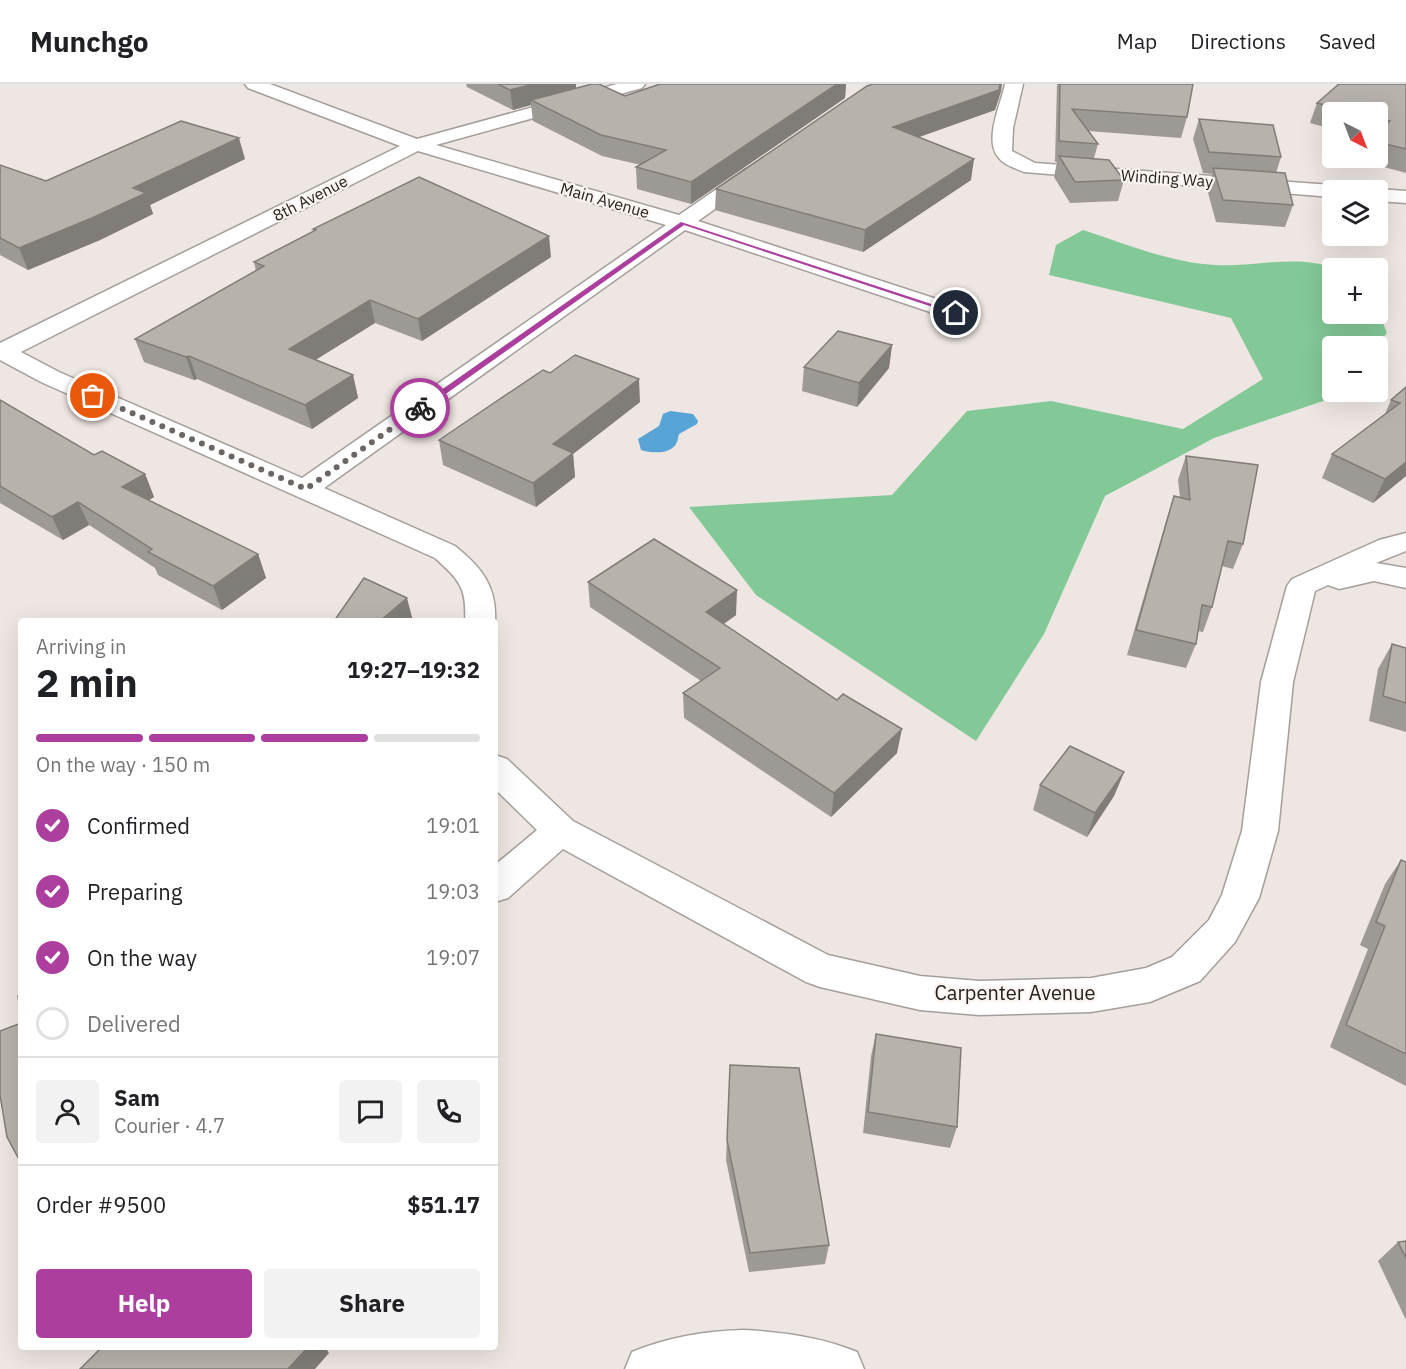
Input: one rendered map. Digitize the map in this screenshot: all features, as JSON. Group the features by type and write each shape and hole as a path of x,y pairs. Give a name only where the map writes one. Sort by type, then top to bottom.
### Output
{"street":[{"name":"Main Avenue","path":"254,84 417,145 683,223 956,313"},
{"name":"8th Avenue","path":"1,351 417,145 602,88 636,84"},
{"name":"Winding Way","path":"1014,84 1001,141 1003,151 1008,158 1031,168 1322,190"},
{"path":"306,489 767,162"},
{"path":"1388,196 1406,197"},
{"path":"1,351 50,377 445,552 477,583 481,598 480,618"},
{"path":"1302,586 1389,546 1406,542"},
{"path":"1302,586 1374,572 1406,578"},
{"name":"Carpenter Avenue","path":"498,771 560,831 820,970 920,993 979,998 1091,995 1150,984 1186,969 1222,932 1240,898 1260,831 1277,682 1302,586"},
{"path":"498,884 560,831"},
{"path":"649,1369 673,1361 741,1353 804,1359 840,1369"}],"green space":[{"path":"1083,230 1182,261 1216,265 1291,261 1320,264 1322,265 1322,324 1383,324 1387,333 1384,336 1322,336 1322,401 1214,438 1105,496 1044,634 976,741 756,595 689,507 892,495 967,411 1051,401 1183,429 1263,379 1231,318 1049,275 1056,245"}],"water":[{"path":"670,411 693,414 698,421 697,424 679,434 676,444 669,450 655,452 641,450 638,439 659,426 663,414"}],"building":[{"path":"498,84 534,84 510,90"},
{"path":"599,84 625,96 660,84 837,84 691,182 636,167 666,150 601,135 531,100"},
{"path":"873,84 1000,84 999,90 893,127 974,159 865,230 716,189 867,86"},
{"path":"1060,84 1193,84 1187,117 1072,109 1098,144 1059,141"},
{"path":"1339,84 1406,84 1406,149 1388,145 1388,123 1390,121 1388,121 1388,102 1317,103"},
{"path":"1199,119 1273,125 1281,157 1209,152"},
{"path":"181,121 239,138 133,188 146,193 92,218 19,248 0,238 0,165 46,181"},
{"path":"1059,156 1109,160 1124,180 1075,182"},
{"path":"1213,168 1285,173 1293,205 1223,200"},
{"path":"419,177 549,236 418,319 370,300 289,349 353,375 305,405 189,356 186,357 135,339 264,266 254,262 316,230 313,229"},
{"path":"838,331 892,345 859,383 804,367"},
{"path":"575,355 639,379 553,444 573,453 533,483 439,440 543,370 550,373"},
{"path":"1406,387 1406,462 1385,479 1332,454 1400,403 1391,400"},
{"path":"0,400 94,455 102,451 145,474 122,487 258,554 213,586 148,552 152,549 78,502 52,517 0,486"},
{"path":"1186,456 1258,465 1243,544 1228,541 1212,607 1202,605 1196,644 1136,630 1174,496 1190,500"},
{"path":"654,539 737,590 706,612 837,700 843,694 902,729 834,793 683,693 720,668 588,582"},
{"path":"364,578 407,598 384,618 336,618"},
{"path":"1392,644 1406,648 1406,703 1383,696"},
{"path":"1070,746 1124,772 1095,813 1040,785"},
{"path":"1401,860 1406,862 1406,1054 1346,1025 1385,926 1376,922"},
{"path":"18,1024 18,1157 7,1137 0,1095 0,1031"},
{"path":"876,1034 961,1048 957,1127 868,1112"},
{"path":"730,1065 799,1068 829,1245 750,1253 727,1140"},
{"path":"1406,1241 1406,1258 1398,1242"},
{"path":"99,1350 305,1350 288,1369 80,1369"}],"way so far":[{"path":"93,396 306,489 420,408"}],"route":[{"path":"420,408 683,223 956,313"}]}
